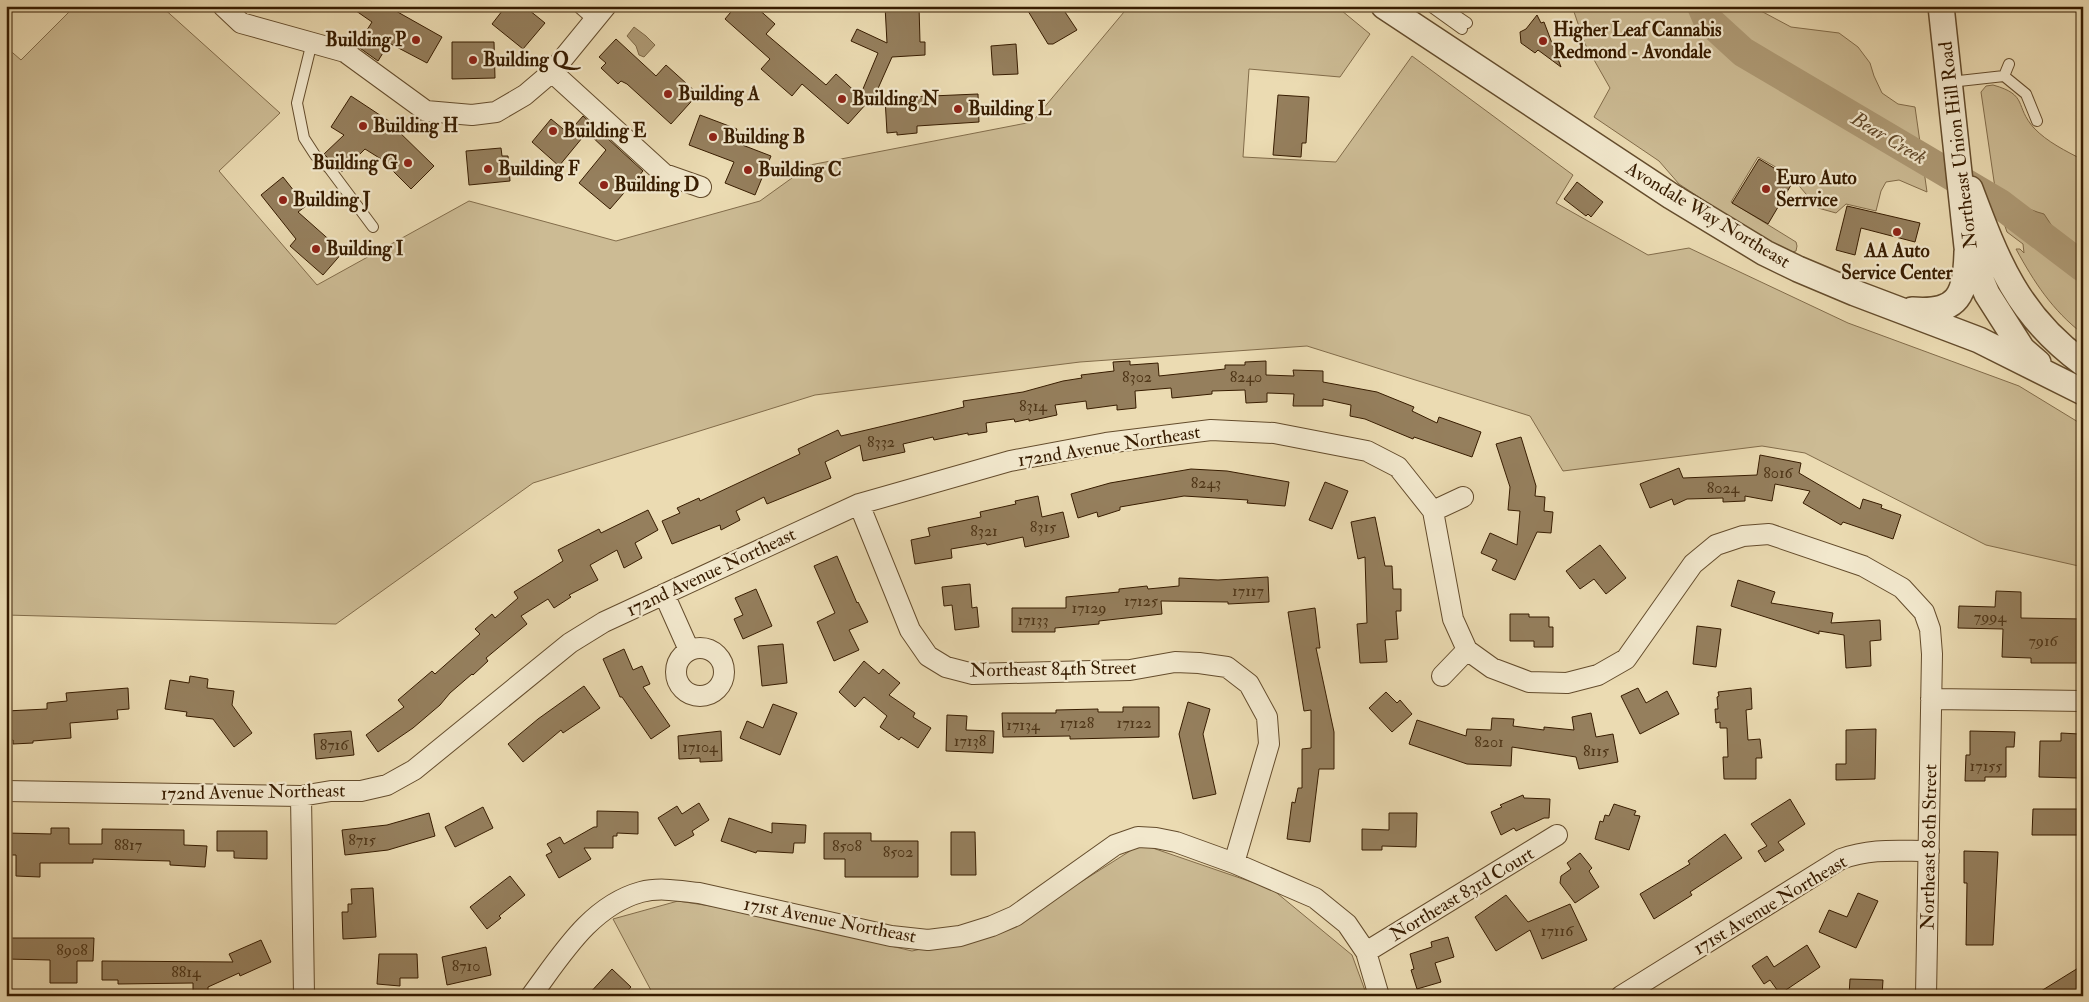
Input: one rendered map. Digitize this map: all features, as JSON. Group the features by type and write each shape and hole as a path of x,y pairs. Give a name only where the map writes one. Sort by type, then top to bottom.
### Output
{"street":[{"path":"223,6 241,23 345,52 426,110 472,116 496,112 525,95 552,72 600,14"},
{"name":"Avondale Way Northeast","path":"1384,6 1446,49 1728,232 1798,269 1979,340 2083,392"},
{"name":"Northeast Union Hill Road","path":"1941,6 1967,247 1987,294 2022,349 2054,376"},
{"path":"552,72 664,174 701,187"},
{"path":"1958,156 1990,243 2010,284 2026,308 2047,331 2083,364"},
{"path":"1900,309 1935,310 1953,302 1964,288 1967,247"},
{"name":"172nd Avenue Northeast","path":"6,791 301,796 331,791 361,791 387,785 414,770 570,643 604,622 859,504 1010,461 1106,443 1211,430 1274,433 1367,451 1398,467 1433,511 1453,619 1467,650 1492,668 1530,682 1567,683 1598,675 1626,659 1693,564 1716,545 1743,536 1769,534 1863,566 1902,588 1924,612 1930,628"},
{"path":"1433,511 1462,497"},
{"name":"Northeast 84th Street","path":"859,504 910,630 928,656 946,667 973,674 1130,670 1174,662 1199,663 1231,660 1249,684 1267,717 1269,744 1234,863"},
{"path":"664,594 689,650"},
{"name":"Northeast 80th Street","path":"1926,996 1931,699 1930,628"},
{"path":"1442,676 1467,650"},
{"path":"1931,699 2083,700"},
{"path":"301,796 304,996"},
{"name":"Northeast 83rd Court","path":"1366,952 1557,835"},
{"name":"171st Avenue Northeast","path":"531,996 572,942 596,916 619,900 642,892 668,889 699,893 891,936 928,940 960,936 992,926 1015,916 1115,846 1138,837 1176,842 1234,863 1316,898 1347,924 1366,952 1379,996"},
{"name":"171st Avenue Northeast","path":"1621,996 1841,859 1861,852 1929,851"}],"lane":[{"path":"576,6 600,14"},
{"path":"1430,6 1464,26 1442,6"},
{"path":"312,42 297,103 304,138 316,156 329,168 373,227"},
{"path":"2004,76 2009,64"},
{"path":"1950,82 2004,76 2026,94 2037,121"}],"shaded area":[{"path":"75,6 161,6 280,113 219,171 317,285 469,201 616,241 760,201 810,165 1032,122 1129,6 1336,6 1370,34 1340,77 1249,69 1243,157 1336,162 1412,56 1573,175 1556,203 1648,255 1689,248 1848,323 2019,386 2083,425 2083,567 1986,545 1805,453 1762,446 1563,471 1530,416 1307,346 1080,362 815,395 533,483 336,624 6,615 6,47 21,60"},
{"path":"1572,6 1756,6 1761,11 1791,27 1839,33 1858,47 1870,63 1882,93 1898,104 1915,107 1927,192 1899,180 1886,182 1881,191 1876,211 1846,204 1836,213 1818,208 1794,180 1795,178 1758,157 1731,202 1796,242 1796,251 1789,253 1766,241 1679,184 1659,161 1594,117 1610,88 1585,44"},
{"path":"1993,85 2017,97 2028,120 2045,138 2083,160 2083,334 2062,315 2045,295 2016,249 2020,249 2024,253 2023,244 2007,232 1999,209 2019,226 2015,203 1995,188 1981,92 1986,86"},
{"path":"1141,844 1272,889 1352,955 1367,996 654,996 613,919 678,901 743,911 912,951 1005,930"}],"water":[{"path":"634,27 655,45 644,57 639,55 636,46 627,36"},
{"path":"1995,188 2018,204 2044,214 2054,229 2083,251 2083,273 2032,238 1999,209"}],"building":[{"path":"349,6 387,6 442,37 427,63 389,43 378,61 357,46 372,22"},
{"path":"506,6 524,6 545,23 523,49 492,24"},
{"path":"736,6 755,6 775,24 766,34 826,85 836,74 860,96 878,53 851,41 857,29 887,43 885,6 919,6 920,42 925,42 925,55 892,57 876,93 848,124 802,84 792,96 761,69 770,59 725,19"},
{"path":"1025,6 1061,6 1077,30 1053,44 1048,44"},
{"path":"1537,15 1541,23 1544,22 1561,67 1538,50 1535,53 1521,43 1520,32 1526,29"},
{"path":"616,39 656,76 666,65 698,94 671,124 627,84 621,81 618,84 601,68 606,63 599,57"},
{"name":"Building Q","path":"452,42 494,42 495,78 452,79"},
{"path":"1016,44 1018,74 993,75 991,46"},
{"path":"978,94 979,122 917,126 917,133 897,135 897,132 887,133 885,98"},
{"path":"1278,95 1309,97 1306,143 1302,143 1301,157 1273,155"},
{"path":"351,96 395,125 394,127 434,166 411,189 381,159 365,149 342,172 324,154 344,135 331,127"},
{"path":"700,115 737,129 732,141 771,156 755,195 725,183 734,162 689,145"},
{"path":"583,116 643,171 610,209 579,183 606,150 587,132 559,166 532,142 551,119 568,133"},
{"name":"Building F","path":"501,148 502,156 508,156 510,181 469,185 466,151"},
{"path":"1759,159 1794,180 1768,224 1732,203"},
{"path":"283,177 306,206 298,212 343,252 323,275 290,246 296,239 261,195"},
{"path":"1577,182 1603,202 1591,217 1588,214 1586,216 1564,199"},
{"name":"AA Auto Service Center","path":"1847,206 1920,223 1915,242 1861,228 1855,255 1836,250"},
{"path":"1130,361 1130,365 1158,363 1159,376 1225,369 1225,365 1245,365 1245,362 1266,361 1266,375 1294,376 1293,370 1323,371 1323,382 1377,392 1414,407 1412,411 1437,423 1439,417 1481,432 1472,457 1414,437 1413,439 1365,419 1350,416 1351,405 1323,399 1323,406 1293,406 1294,394 1267,393 1267,402 1246,403 1245,390 1212,391 1212,394 1172,398 1171,388 1135,391 1136,408 1117,410 1117,405 1087,409 1086,401 1055,405 1057,415 1029,421 1029,419 1015,422 1014,419 986,423 987,432 968,435 968,433 934,440 933,437 903,444 905,452 863,461 860,445 825,462 831,478 767,504 764,497 736,511 740,520 721,530 720,525 672,544 662,521 680,513 677,508 699,498 700,501 800,454 798,449 838,430 841,436 964,407 963,401 1023,392 1082,378 1081,375 1114,371 1113,362"},
{"path":"1521,437 1536,486 1535,496 1545,497 1544,511 1553,512 1551,533 1537,532 1515,580 1492,570 1497,560 1481,553 1490,533 1517,545 1520,511 1508,510 1510,487 1496,444"},
{"path":"1760,455 1801,463 1799,473 1860,509 1863,499 1882,505 1881,508 1901,515 1893,539 1843,522 1841,525 1803,503 1810,491 1775,484 1772,501 1745,496 1745,501 1723,502 1723,498 1687,499 1674,505 1672,499 1650,508 1640,484 1679,468 1683,478 1757,475"},
{"path":"1191,469 1227,471 1289,482 1285,506 1247,503 1248,500 1184,496 1120,507 1120,510 1098,517 1097,512 1078,518 1071,494 1110,483"},
{"path":"1325,482 1348,491 1332,529 1309,520"},
{"path":"1038,496 1042,517 1063,512 1069,537 1025,547 1023,537 987,545 986,543 951,549 952,558 915,564 911,540 930,536 928,528 981,517 980,512 1016,504 1015,501"},
{"path":"648,510 658,530 635,543 642,558 624,568 617,550 590,565 598,580 569,595 571,597 554,608 548,599 521,616 527,624 486,658 488,661 450,693 440,705 413,728 378,752 366,735 404,707 398,700 432,671 435,674 480,634 475,629 492,614 495,618 518,598 514,592 563,561 558,550 599,529 601,533"},
{"path":"1375,517 1385,566 1392,566 1393,589 1401,589 1401,611 1396,611 1398,639 1385,640 1387,662 1360,663 1357,624 1367,623 1365,557 1358,559 1351,522"},
{"path":"1600,545 1626,578 1606,594 1594,579 1580,589 1566,571"},
{"path":"837,556 857,603 868,622 849,630 859,650 834,661 817,622 835,613 814,566"},
{"path":"1268,577 1269,602 1228,604 1228,602 1161,601 1162,614 1099,621 1099,624 1055,628 1055,632 1012,632 1012,608 1066,608 1066,597 1119,592 1119,589 1147,586 1148,589 1179,586 1179,578 1218,580"},
{"path":"1738,580 1775,592 1771,603 1833,613 1831,623 1880,620 1881,640 1870,641 1871,666 1846,668 1844,635 1819,631 1819,634 1731,606"},
{"path":"970,584 972,608 977,607 979,627 955,630 952,605 944,606 942,587"},
{"path":"756,589 772,626 743,639 734,619 743,615 735,598"},
{"path":"1996,591 2021,592 2021,618 2083,619 2083,663 2031,663 2031,658 2002,657 2003,629 1958,628 1959,606 1995,607"},
{"path":"1315,608 1320,648 1316,648 1334,732 1334,769 1319,769 1310,842 1287,839 1292,802 1295,803 1298,788 1302,788 1302,749 1311,748 1311,710 1304,711 1288,612"},
{"path":"1510,614 1529,614 1529,617 1549,617 1549,627 1553,627 1553,647 1534,647 1534,641 1510,641"},
{"path":"1697,626 1721,629 1716,667 1693,664"},
{"path":"783,644 787,683 762,686 758,646"},
{"path":"624,649 633,670 642,666 650,684 643,687 670,726 651,739 622,697 620,697 603,659"},
{"path":"864,661 879,674 883,669 900,683 889,695 915,713 913,717 931,728 918,748 901,737 899,740 880,727 887,716 864,697 855,707 839,692"},
{"path":"190,676 208,679 207,688 234,691 232,705 252,733 234,747 213,719 186,716 187,712 165,709 170,680 189,683"},
{"path":"584,686 600,708 563,733 561,730 523,762 508,744 538,719"},
{"path":"128,688 129,709 117,710 118,719 70,723 71,738 13,744 13,740 6,739 6,711 47,709 47,703 67,701 66,693"},
{"path":"1638,688 1646,703 1667,691 1679,714 1640,734 1621,696"},
{"path":"1751,688 1752,709 1746,710 1748,740 1760,739 1762,758 1756,758 1756,779 1724,779 1723,757 1728,757 1727,728 1720,728 1720,722 1716,723 1715,709 1718,709 1718,692"},
{"path":"1386,692 1397,703 1400,700 1412,714 1392,732 1369,708"},
{"path":"1188,702 1210,709 1203,734 1216,794 1193,799 1179,734"},
{"path":"773,704 797,713 780,755 740,738 747,721 763,728"},
{"path":"1123,707 1159,707 1159,737 1070,739 1070,736 1003,737 1002,713 1056,713 1056,710 1098,709 1098,712 1123,712"},
{"path":"1591,713 1596,737 1613,734 1618,762 1579,769 1576,757 1512,747 1511,766 1467,764 1409,744 1417,720 1466,736 1467,729 1491,730 1492,718 1514,719 1513,726 1544,730 1544,727 1574,730 1572,717"},
{"path":"947,715 967,716 966,730 994,731 993,753 946,751"},
{"path":"1876,729 1875,779 1836,780 1836,764 1846,764 1846,730"},
{"path":"351,731 354,755 316,759 314,734"},
{"path":"721,731 722,761 700,762 700,758 679,759 678,736"},
{"path":"1970,731 2015,732 2014,747 2006,747 2006,777 1985,777 1985,781 1965,781 1966,755 1970,755"},
{"path":"2061,733 2079,734 2078,778 2039,777 2040,741 2061,741"},
{"path":"1523,795 1524,798 1550,799 1549,818 1544,818 1516,831 1514,828 1501,835 1491,812 1502,807 1500,805"},
{"path":"1790,799 1805,824 1778,842 1784,850 1765,862 1758,851 1767,846 1751,824"},
{"path":"699,803 709,820 692,831 694,835 675,846 658,818 677,806 682,814"},
{"path":"1614,804 1636,811 1634,815 1640,816 1629,850 1595,839 1600,821 1603,822 1605,815 1609,816"},
{"path":"483,807 493,828 455,847 445,827"},
{"path":"2033,809 2083,809 2083,835 2032,835"},
{"path":"597,811 638,812 638,834 617,833 617,836 613,836 613,848 584,848 591,859 559,878 546,855 552,852 547,844 560,837 564,844 597,827"},
{"path":"429,813 435,836 388,850 345,855 342,830 387,825"},
{"path":"1389,813 1417,813 1416,847 1382,846 1382,850 1362,850 1362,829 1389,830"},
{"path":"729,818 772,833 772,823 806,825 805,843 794,843 793,853 757,851 756,853 721,841"},
{"path":"51,828 69,828 69,844 102,844 102,829 184,830 184,845 207,846 205,867 170,865 170,861 93,859 93,863 40,863 40,877 16,876 16,855 6,855 6,833 51,834"},
{"path":"217,831 267,831 267,859 234,858 234,851 217,851"},
{"path":"951,832 975,832 976,875 951,875"},
{"path":"824,833 871,833 871,841 918,841 918,877 845,877 845,859 824,859"},
{"path":"1725,834 1742,858 1690,892 1692,895 1654,919 1640,894 1690,864 1688,861"},
{"path":"1964,851 1998,852 1993,945 1966,945 1967,883 1964,883"},
{"path":"1580,853 1592,868 1589,871 1599,887 1575,903 1560,883 1561,876 1571,869 1567,863"},
{"path":"510,876 525,895 499,916 501,918 487,929 470,907"},
{"path":"373,888 376,937 343,939 342,912 348,912 348,904 352,904 351,889"},
{"path":"1858,893 1878,901 1856,948 1819,932 1829,910 1847,917"},
{"path":"1506,895 1528,922 1570,904 1587,940 1542,959 1530,930 1496,951 1475,917"},
{"path":"1448,937 1454,957 1435,963 1441,982 1417,989 1411,970 1414,969 1410,954 1432,947 1431,942"},
{"path":"6,938 94,938 93,961 77,961 77,983 50,983 50,960 6,959"},
{"path":"261,940 271,962 240,976 239,973 208,987 208,992 193,992 193,983 118,984 118,980 102,980 102,961 233,962 229,954"},
{"path":"1807,945 1820,967 1780,994 1770,980 1764,984 1752,966 1767,956 1774,967"},
{"path":"486,947 491,975 447,985 442,957"},
{"path":"379,954 417,954 418,978 400,978 400,986 377,984"},
{"path":"2083,965 2083,996 2033,996"},
{"path":"612,969 631,987 623,996 587,996"},
{"path":"1850,979 1883,980 1882,996 1849,996"}],"waterway":[{"name":"Bear Creek","path":"1702,6 1708,20 1743,52 2000,204 2083,267"}],"place":[{"name":"Building P","path":"416,40"},
{"name":"Higher Leaf Cannabis Redmond - Avondale","path":"1543,41"},
{"name":"Building Q","path":"473,60"},
{"name":"Building A","path":"668,94"},
{"name":"Building N","path":"842,99"},
{"name":"Building L","path":"958,109"},
{"name":"Building H","path":"363,126"},
{"name":"Building E","path":"553,131"},
{"name":"Building B","path":"713,137"},
{"name":"Building G","path":"408,163"},
{"name":"Building F","path":"488,169"},
{"name":"Building C","path":"748,170"},
{"name":"Building D","path":"604,185"},
{"name":"Euro Auto Serrvice","path":"1766,189"},
{"name":"Building J","path":"283,200"},
{"name":"AA Auto Service Center","path":"1897,232"},
{"name":"Building I","path":"316,249"}]}
